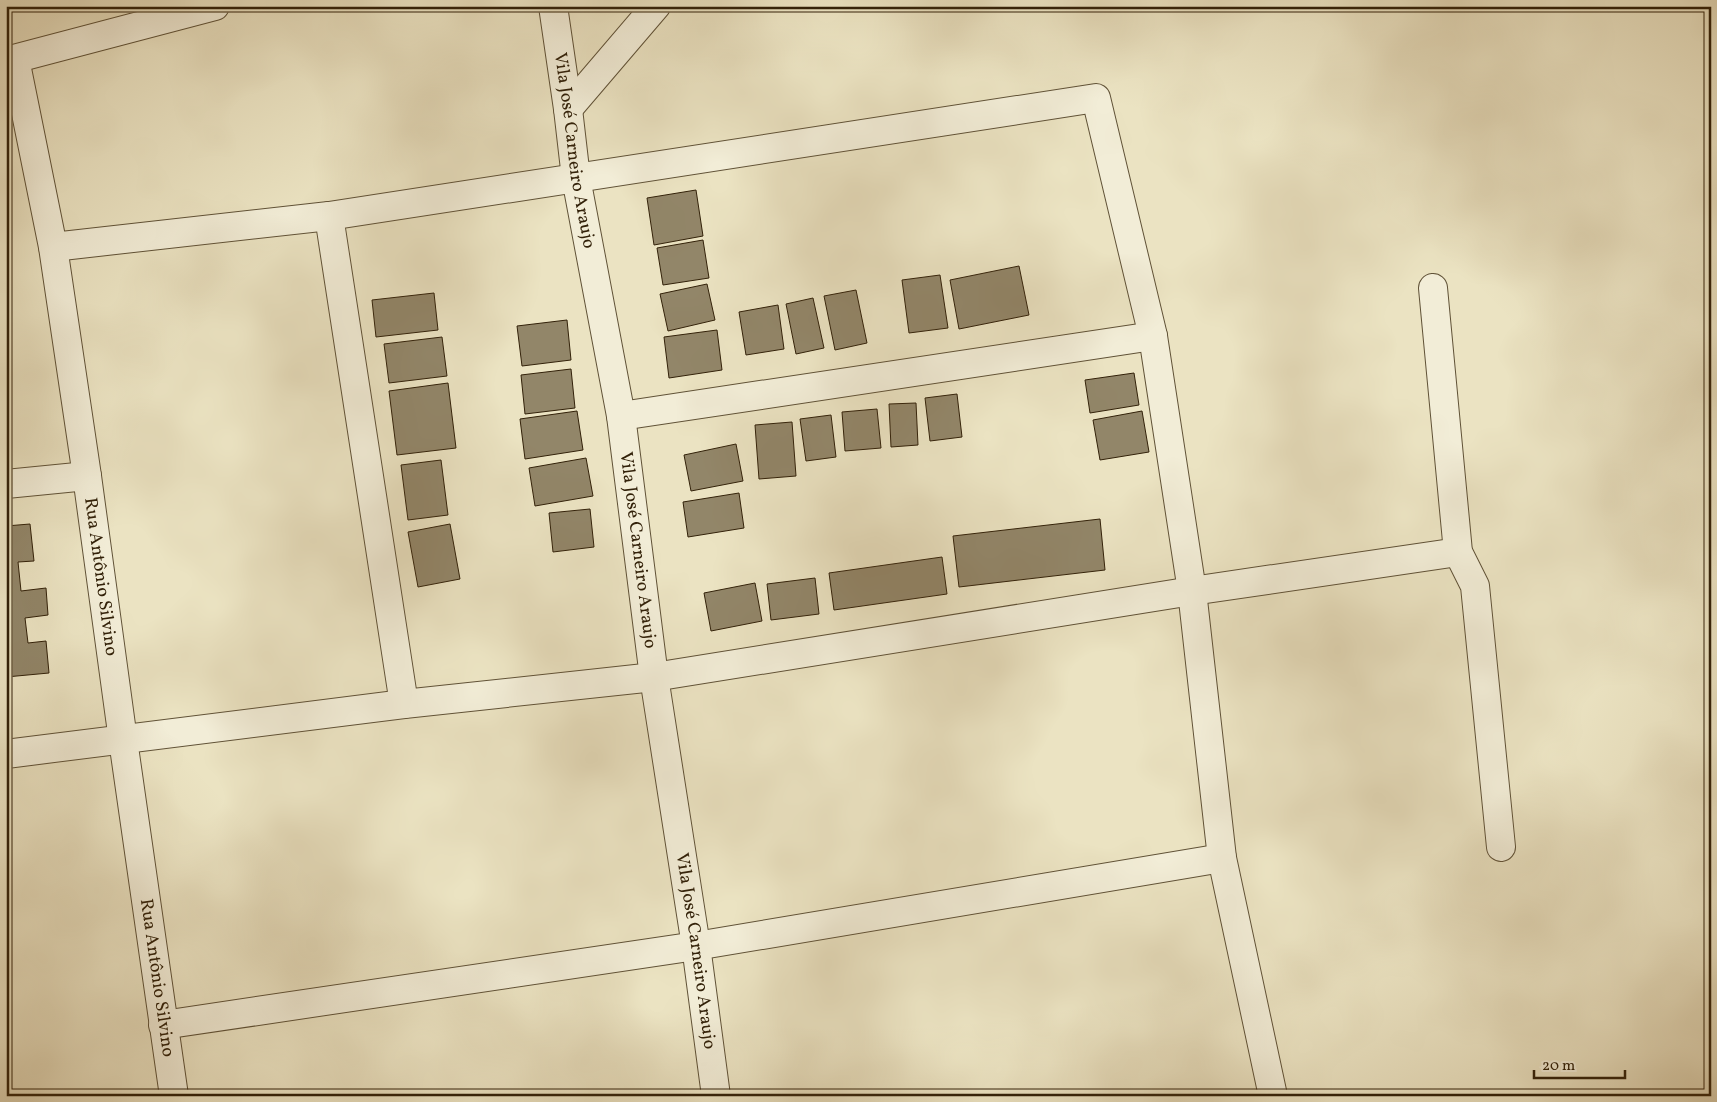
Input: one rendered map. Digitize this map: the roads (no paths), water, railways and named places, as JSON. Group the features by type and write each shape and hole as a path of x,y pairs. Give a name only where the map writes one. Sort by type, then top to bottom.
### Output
{"street":[{"path":"11,60 215,6"},
{"name":"Vila José Carneiro Araujo","path":"553,6 576,178 621,416 654,677 696,946 716,1096"},
{"path":"568,109 656,6"},
{"name":"Rua Antônio Silvino","path":"11,60 52,247 87,476 122,740 174,1096"},
{"path":"52,247 329,216 1096,98 1153,336 1192,591 1222,858 1273,1096"},
{"path":"329,216 404,704"},
{"path":"1433,288 1458,552 1474,586 1501,847"},
{"path":"621,416 1153,336"},
{"path":"6,484 87,476"},
{"path":"6,754 404,704 654,677 1192,591 1458,552"},
{"path":"163,1025 696,946 1222,858"}]}
